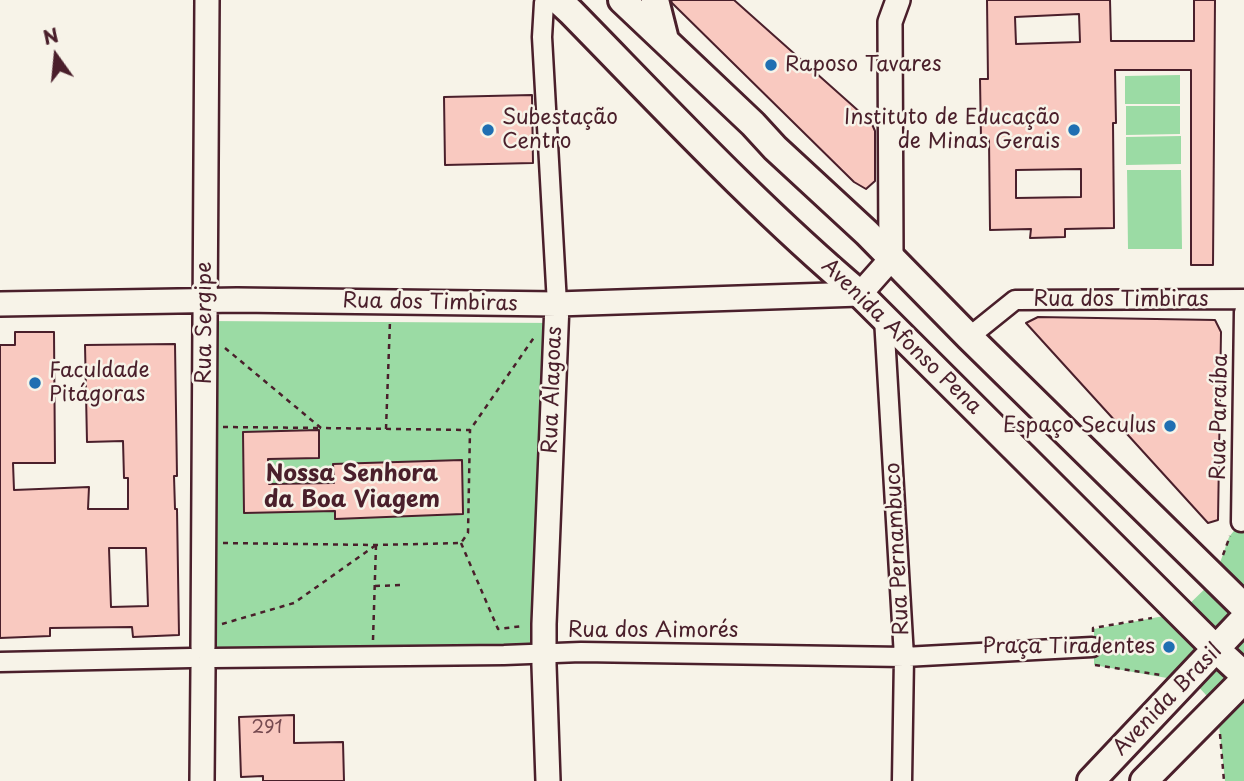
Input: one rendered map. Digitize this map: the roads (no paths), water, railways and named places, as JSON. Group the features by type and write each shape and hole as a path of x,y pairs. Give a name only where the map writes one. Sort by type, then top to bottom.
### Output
{"main road":[{"name":"Avenida Afonso Pena","path":"558,0 736,181 860,293 1244,677"},
{"path":"622,0 867,233 1244,607"},
{"path":"655,0 665,40"},
{"name":"Avenida Brasil","path":"1091,781 1244,619"},
{"name":"Avenida Brasil","path":"1144,781 1244,677"}],"street":[{"name":"Rua Sergipe","path":"202,781 207,0"},
{"name":"Rua Alagoas","path":"546,0 541,37 557,304 544,624 548,781"},
{"path":"881,0 890,22"},
{"path":"860,293 891,259 890,22 898,0"},
{"name":"Rua dos Timbiras","path":"0,304 204,300 557,304 860,293"},
{"name":"Rua dos Timbiras","path":"970,337 1015,300 1244,299"},
{"name":"Rua Paraíba","path":"1241,522 1244,312"},
{"name":"Rua Pernambuco","path":"884,318 904,657 902,781"},
{"name":"Rua dos Aimorés","path":"0,662 203,652 373,657 581,652 904,657 1093,647"}],"place":[{"name":"Raposo Tavares","path":"771,65"},
{"name":"Subestação Centro","path":"488,130"},
{"name":"Instituto de Educação de Minas Gerais","path":"1074,130"},
{"name":"Faculdade Pitágoras","path":"35,383"},
{"name":"Espaço Seculus","path":"1170,426"},
{"name":"Praça Tiradentes","path":"1169,647"}],"district":[{"name":"Nossa Senhora da Boa Viagem","path":"352,488"}]}
